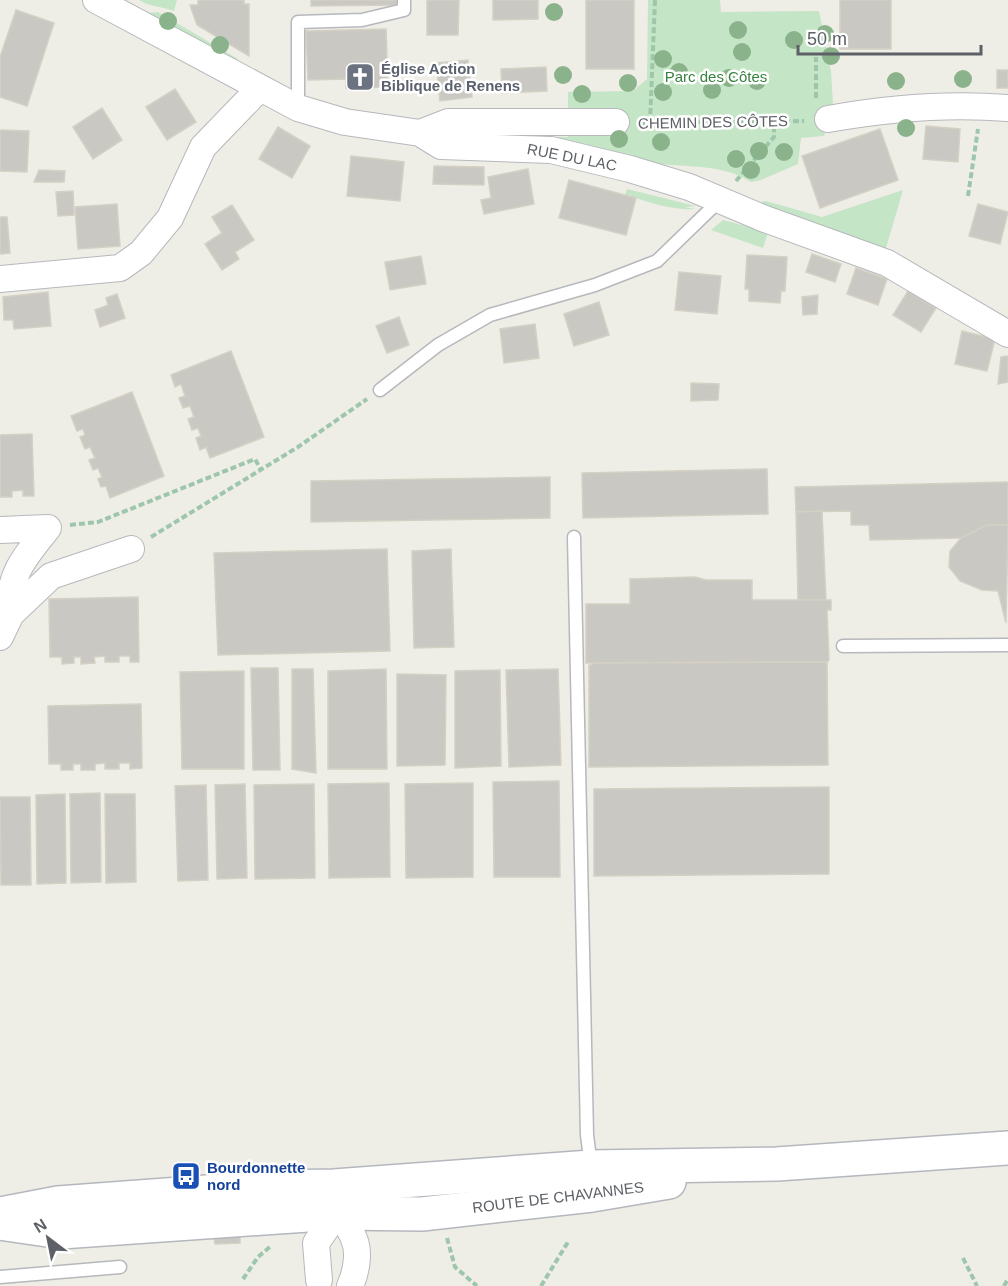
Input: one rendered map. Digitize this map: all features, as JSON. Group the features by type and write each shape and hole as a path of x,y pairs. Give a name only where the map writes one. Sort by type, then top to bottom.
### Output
{"main road":[{"name":"ROUTE DE CHAVANNES","path":"0,1223 62,1232 336,1200 592,1181 777,1164 1006,1149"},
{"name":"ROUTE DE CHAVANNES","path":"0,1214 58,1203 274,1187 336,1200"}],"street":[{"name":"RUE DU LAC","path":"96,0 298,108 345,122 420,133 441,146 551,150 630,168 887,262 1008,334"},
{"path":"0,279 120,268 154,240 172,212 203,147 259,89"},
{"path":"822,120 884,109 926,105 1008,108"},
{"name":"CHEMIN DES CÔTES","path":"420,133 448,122 616,122"},
{"path":"0,530 48,528"},
{"path":"11,614 11,583 19,563 48,528"},
{"path":"0,637 11,614 51,576 131,549"},
{"path":"322,1284 316,1243 336,1200"},
{"path":"336,1200 355,1239 356,1273 350,1286"}],"lane":[{"path":"298,108 298,22 362,21 404,10 404,0"},
{"path":"380,390 438,345 490,315 595,285 657,261 726,203"},
{"path":"574,537 587,1135 592,1181"},
{"path":"843,646 1008,645"},
{"path":"0,1277 120,1267"},
{"path":"7,1286 25,1275"}],"path":[{"path":"650,123 655,0"},
{"path":"816,57 822,120"},
{"name":"CHEMIN DES CÔTES","path":"616,122 822,120"},
{"path":"726,203 774,137 774,122"},
{"path":"968,196 976,140"},
{"path":"131,549 261,470 380,390"},
{"path":"48,528 98,522 255,459 261,470"},
{"path":"243,1278 258,1257 279,1240"},
{"path":"542,1286 568,1242"},
{"path":"963,1258 977,1286"},
{"path":"1005,1286 1008,1279"}],"green space":[{"path":"139,0 177,0 174,11"},
{"name":"Parc des Côtes","path":"648,0 720,0 721,12 819,11 831,71 833,104 824,136 801,138 798,164 751,182 740,176 715,169 636,161 525,136 568,137 568,92 633,91 647,79"},
{"path":"158,12 238,59 235,63 148,13"},
{"path":"627,189 696,206 685,207 695,209 686,209 659,205 625,195"},
{"path":"903,190 884,255 750,204 766,201 822,217"},
{"path":"723,220 768,232 763,248 711,230"}],"building":[{"path":"198,0 244,0 244,4 249,4 249,56 197,25 190,5 198,5"},
{"path":"311,0 397,0 397,5 311,6"},
{"path":"427,0 459,0 458,35 427,35"},
{"path":"493,0 538,0 538,19 493,20"},
{"path":"586,0 634,0 634,69 586,69"},
{"path":"840,0 891,0 891,49 840,49"},
{"path":"16,10 54,23 27,106 0,97 0,57"},
{"path":"386,29 388,87 346,88 346,79 308,80 306,31"},
{"path":"468,60 472,97 440,101 436,63"},
{"path":"546,67 547,91 502,93 501,69"},
{"path":"997,70 1008,70 1008,88 997,88"},
{"path":"175,89 196,122 167,140 146,107"},
{"path":"102,108 122,140 93,159 73,127"},
{"path":"926,126 960,129 958,162 923,159"},
{"path":"278,127 310,146 292,178 259,159"},
{"path":"880,129 898,180 820,208 802,156"},
{"path":"0,130 29,131 27,172 0,171"},
{"path":"351,156 404,162 400,201 347,196"},
{"path":"434,166 484,167 484,185 433,184"},
{"path":"528,169 534,204 484,214 481,200 491,198 488,177"},
{"path":"39,170 65,171 64,182 34,182"},
{"path":"569,180 636,198 626,235 559,218"},
{"path":"73,191 74,215 58,216 56,192"},
{"path":"117,204 120,246 78,249 75,207"},
{"path":"978,204 1008,212 1000,244 969,236"},
{"path":"232,205 254,240 235,252 239,259 222,270 205,244 222,233 212,217"},
{"path":"0,217 7,217 10,253 0,254"},
{"path":"812,254 841,264 835,282 806,272"},
{"path":"747,255 787,257 785,291 781,291 780,303 749,301 749,289 745,289"},
{"path":"421,256 426,284 390,290 385,262"},
{"path":"856,268 887,279 878,305 847,294"},
{"path":"679,272 721,276 717,314 675,310"},
{"path":"908,291 936,308 921,332 893,315"},
{"path":"48,292 51,326 14,329 13,320 4,320 3,297"},
{"path":"117,294 125,318 100,327 95,310 108,305 106,298"},
{"path":"818,295 817,314 803,315 802,297"},
{"path":"599,302 609,335 574,346 564,314"},
{"path":"399,317 409,345 387,353 376,326"},
{"path":"535,324 539,358 504,363 500,329"},
{"path":"962,331 995,339 987,371 955,364"},
{"path":"231,351 264,437 210,458 206,447 200,450 196,438 201,436 198,428 192,430 188,419 194,417 190,406 183,408 179,398 185,396 181,384 175,387 171,375"},
{"path":"1008,356 1008,382 998,384 1001,357"},
{"path":"691,383 719,384 718,400 691,401"},
{"path":"132,392 164,476 110,498 106,486 101,487 98,479 102,477 98,468 93,470 89,460 95,458 90,447 85,449 80,437 85,435 83,429 77,431 71,416"},
{"path":"32,434 34,496 23,496 23,490 12,491 12,497 0,497 0,435"},
{"path":"767,469 768,514 583,518 582,473"},
{"path":"550,477 550,518 311,522 311,481"},
{"path":"1008,482 1008,525 987,525 961,538 870,540 869,525 851,525 851,511 796,512 795,487"},
{"path":"822,511 826,600 798,600 796,512"},
{"path":"987,525 1008,525 1006,623 998,591 982,590 960,581 949,567 950,551 961,538"},
{"path":"387,549 390,651 218,655 214,553"},
{"path":"451,549 454,647 414,648 412,551"},
{"path":"695,577 706,580 752,580 752,600 831,600 831,610 827,610 829,660 827,662 586,663 586,604 630,604 630,579"},
{"path":"138,597 139,662 130,662 130,656 119,656 119,662 105,662 105,656 94,657 95,663 81,664 81,657 74,657 74,663 62,664 62,657 50,657 49,599"},
{"path":"827,662 828,765 589,767 589,665 592,663"},
{"path":"251,668 278,668 280,770 253,770"},
{"path":"292,669 313,669 316,773 292,769"},
{"path":"386,669 387,769 328,769 328,671"},
{"path":"558,669 561,765 509,767 506,670"},
{"path":"500,670 501,766 455,768 455,671"},
{"path":"244,671 244,769 182,769 180,672"},
{"path":"397,674 446,675 445,765 397,766"},
{"path":"141,704 142,768 130,769 130,763 119,763 119,769 105,769 105,763 95,764 95,770 81,770 81,764 73,764 73,770 61,770 61,764 49,764 48,706"},
{"path":"559,781 560,877 494,877 493,782"},
{"path":"389,783 390,877 329,878 328,784"},
{"path":"473,783 473,877 406,878 405,784"},
{"path":"245,784 247,878 217,879 215,785"},
{"path":"314,784 315,878 255,879 254,785"},
{"path":"206,785 208,880 178,881 175,786"},
{"path":"829,787 829,874 594,876 594,789"},
{"path":"100,793 101,882 71,883 70,794"},
{"path":"65,794 66,883 37,884 36,795"},
{"path":"105,794 135,794 136,882 106,883"},
{"path":"0,797 30,797 31,885 1,885"},
{"path":"214,1235 240,1235 240,1243 215,1244"}],"place":[{"name":"Église Action Biblique de Renens","path":"360,77"},
{"name":"Bourdonnette nord","path":"186,1176"}]}
